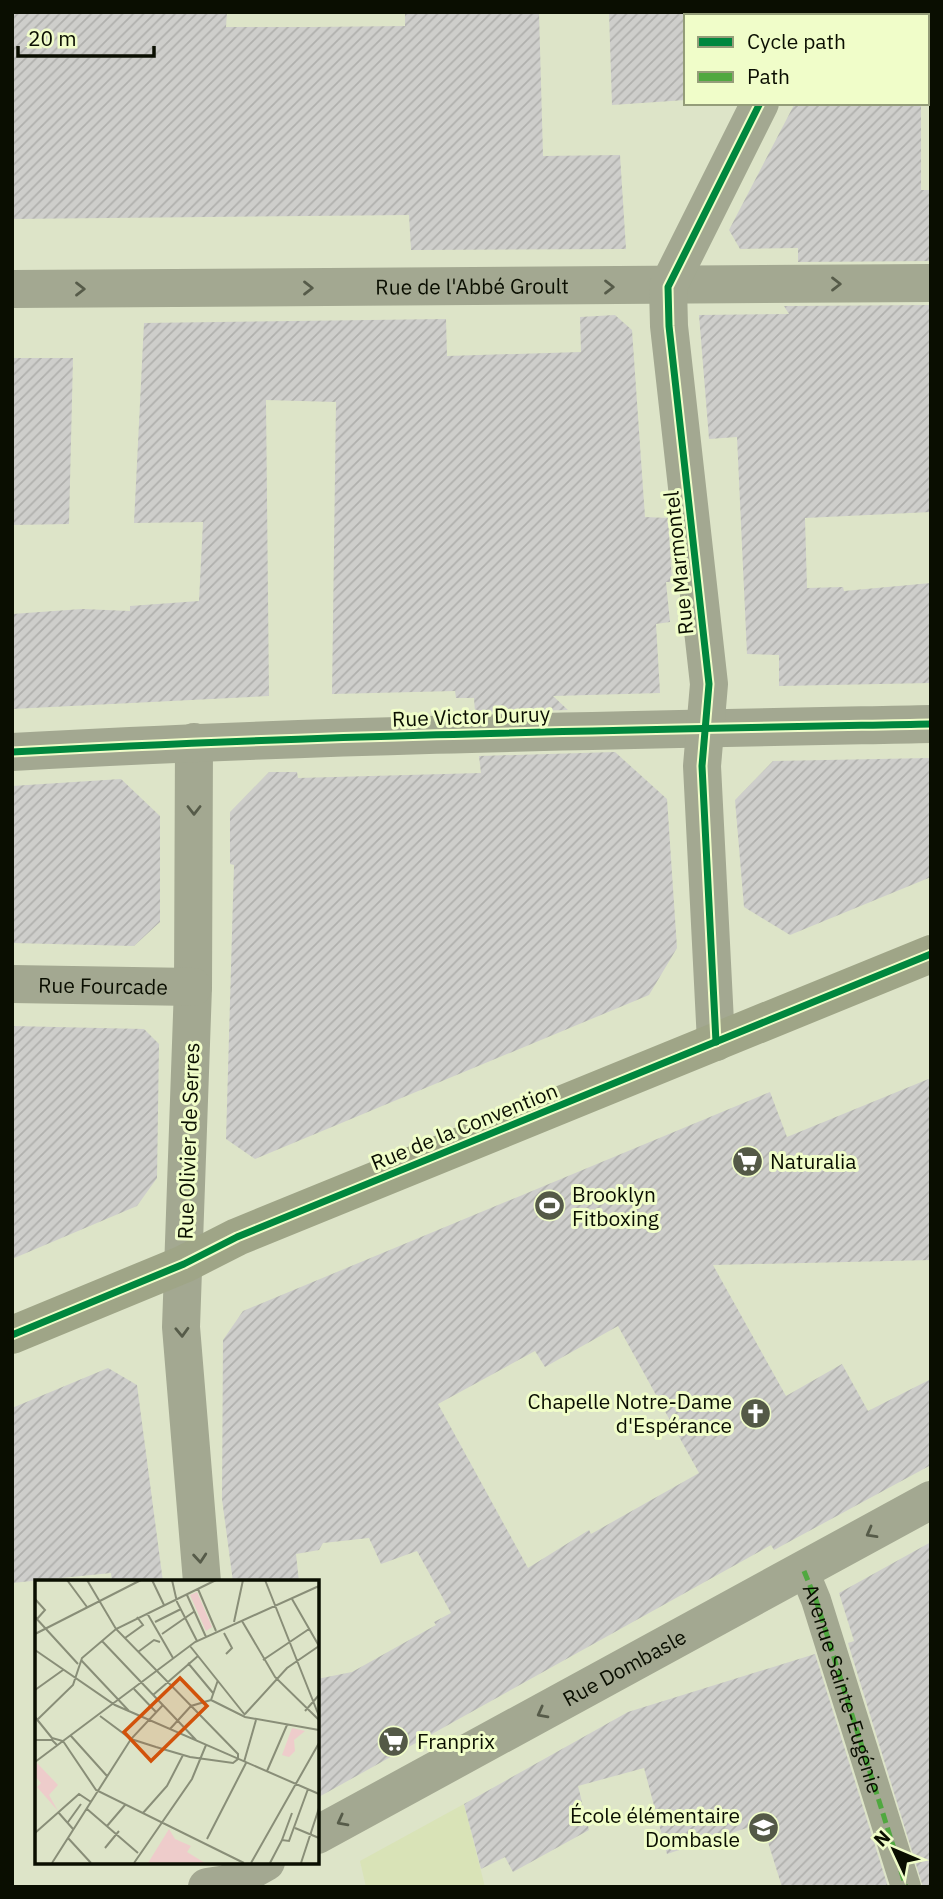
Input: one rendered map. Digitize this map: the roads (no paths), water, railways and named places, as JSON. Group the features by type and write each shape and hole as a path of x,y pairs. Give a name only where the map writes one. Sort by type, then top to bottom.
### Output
{"main road":[{"name":"Rue de la Convention","path":"12,1335 184,1264 237,1237 931,954"}],"street":[{"name":"Rue Marmontel","path":"716,1042 703,729 709,684 669,326 668,287 759,105"},
{"name":"Rue de l'Abbé Groult","path":"12,289 668,287 931,283"},
{"name":"Rue Victor Duruy","path":"12,752 194,742 931,724"},
{"name":"Rue Olivier de Serres","path":"194,742 193,987 181,1327 202,1580"},
{"name":"Rue Fourcade","path":"12,984 193,987"},
{"name":"Rue Dombasle","path":"318,1834 931,1500"},
{"name":"Avenue Sainte-Eugénie","path":"804,1571 816,1600 906,1887"},
{"path":"222,1880 261,1864"}],"place":[{"name":"Naturalia","path":"747,1161"},
{"name":"Brooklyn Fitboxing","path":"549,1206"},
{"name":"Chapelle Notre-Dame d'Espérance","path":"755,1413"},
{"name":"Franprix","path":"394,1741"},
{"name":"École élémentaire Dombasle","path":"763,1827"}]}
